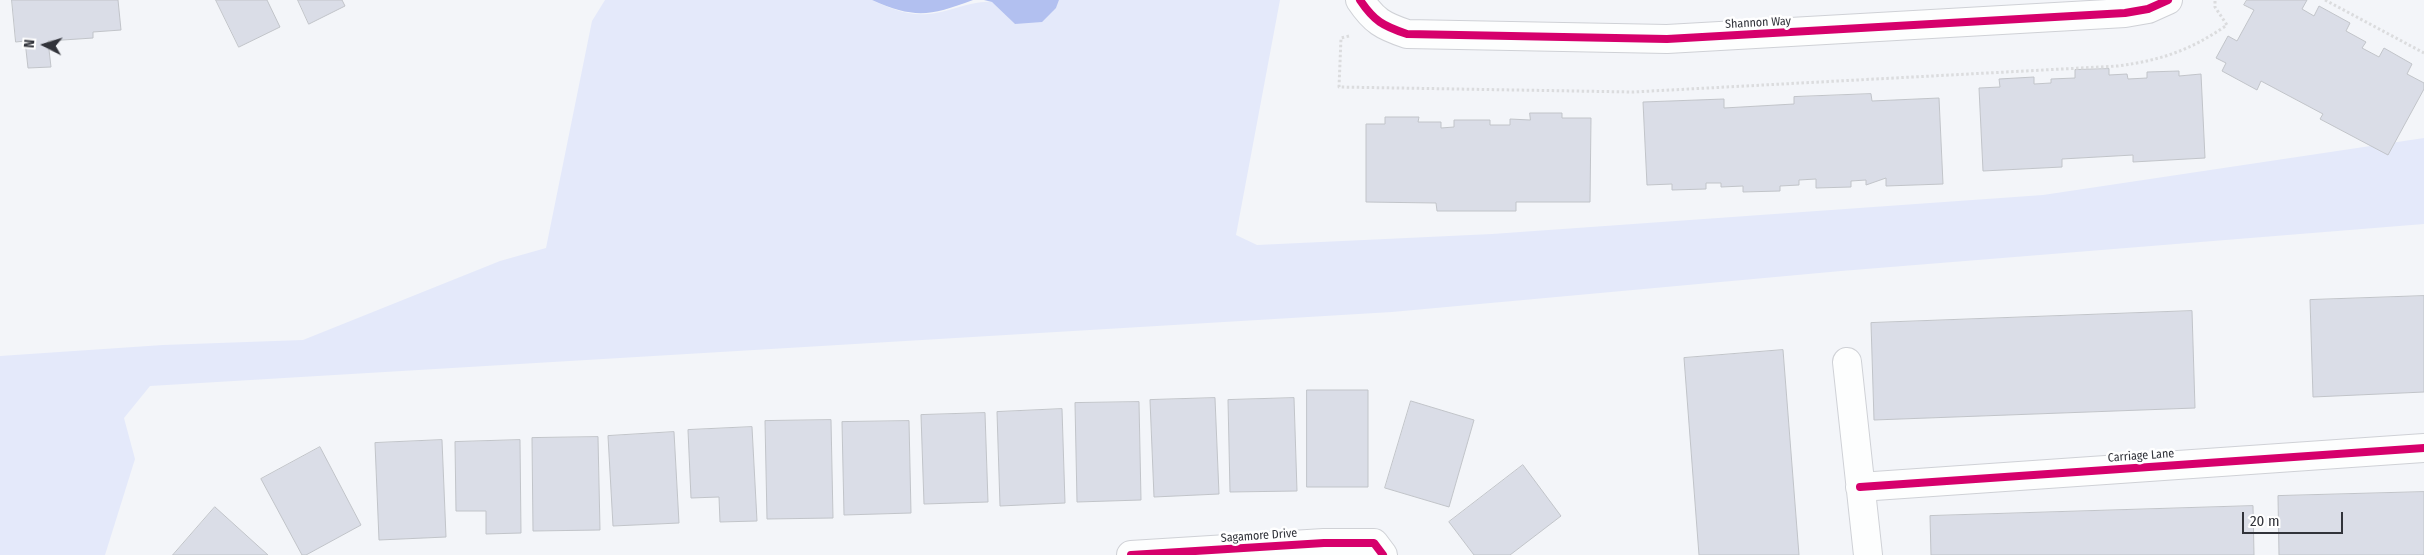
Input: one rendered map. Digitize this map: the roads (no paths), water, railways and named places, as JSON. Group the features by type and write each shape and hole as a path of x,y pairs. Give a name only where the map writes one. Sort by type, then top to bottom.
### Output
{"street":[{"name":"Shannon Way","path":"1366,8 1388,28 1407,34 1667,39 2125,13 2148,9 2168,0"},
{"path":"1846,362 1868,555"},
{"name":"Carriage Lane","path":"1860,487 2424,448"},
{"name":"Sagamore Drive","path":"1131,555 1324,543 1374,543 1383,555"}],"water":[{"path":"872,0 973,0 933,12 912,13"},
{"path":"984,0 1059,0 1056,8 1042,22 1015,24 992,2"}]}
